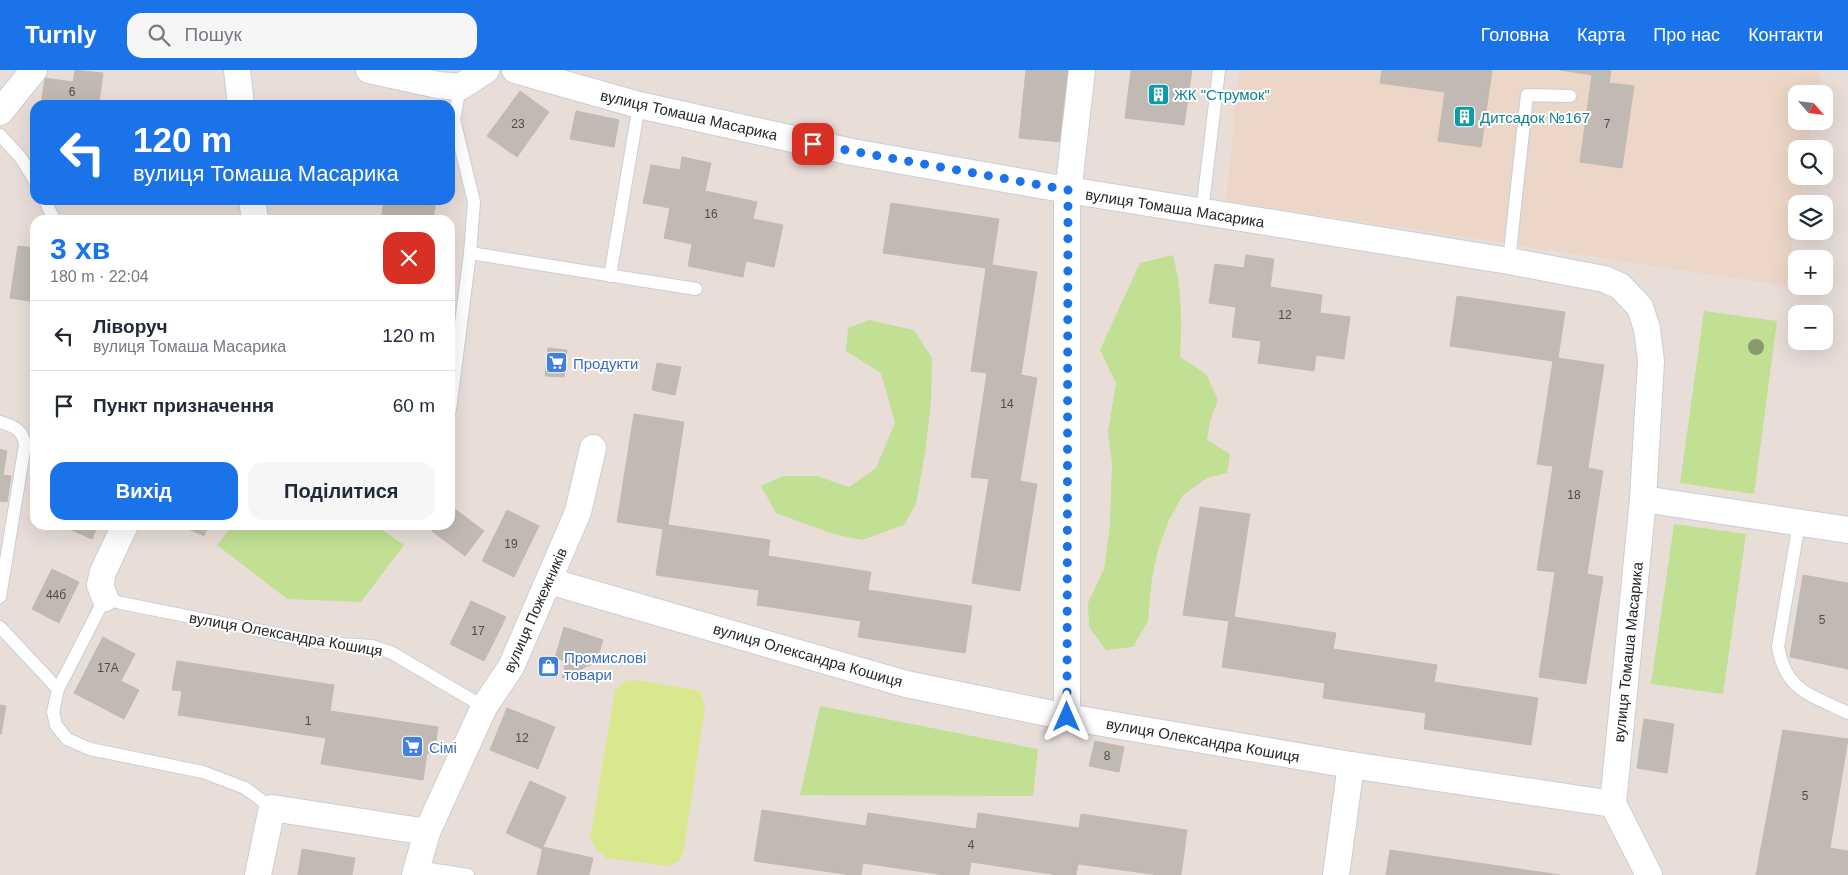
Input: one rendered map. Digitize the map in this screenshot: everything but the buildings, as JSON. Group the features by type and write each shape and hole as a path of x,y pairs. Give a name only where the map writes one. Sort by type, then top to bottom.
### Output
{"street":[{"path":"0,112 34,70"},
{"path":"237,70 240,100"},
{"path":"369,70 438,85 460,87 486,70"},
{"name":"вулиця Томаша Масарика","path":"515,70 638,106 852,152 1068,190 1509,261 1604,279 1620,286 1640,307 1647,329 1651,361 1643,499 1613,804"},
{"path":"1067,717 1068,190 1082,70"},
{"name":"вулиця Пожежників","path":"416,871 427,832 484,707 511,667 578,512 593,448"},
{"path":"1643,499 1848,530"},
{"path":"105,598 100,585 103,572 123,530"},
{"name":"вулиця Олександра Кошиця","path":"549,581 906,684 1067,717 1351,765 1613,804"},
{"path":"1336,875 1351,765"},
{"path":"1613,804 1649,875"},
{"path":"258,875 272,808 427,832"}],"lane":[{"path":"1202,212 1219,70"},
{"path":"455,114 460,87"},
{"path":"1509,261 1527,96 1570,96"},
{"path":"610,276 638,106"},
{"path":"455,124 474,202 470,253 455,371"},
{"path":"0,135 21,158 30,173"},
{"path":"470,253 696,289"},
{"path":"0,422 13,425 24,435 25,445 0,597"},
{"path":"1799,523 1778,647 1781,661 1794,685 1848,713"},
{"path":"105,598 58,689 53,712 56,725 68,739 90,749 202,772 245,788 272,808"},
{"name":"вулиця Олександра Кошиця","path":"105,598 121,603 322,642 372,646 392,652 484,707"},
{"path":"0,627 58,689"},
{"path":"416,871 468,875"}],"shaded area":[{"path":"1239,70 1821,70 1818,85 1788,85 1788,130 1811,130 1809,140 1788,140 1788,185 1802,185 1801,195 1788,195 1788,240 1793,240 1792,250 1788,250 1786,286 1226,201"}],"green space":[{"path":"1173,255 1181,306 1180,357 1206,374 1218,400 1210,421 1207,440 1230,454 1227,473 1207,478 1183,495 1169,520 1158,550 1152,578 1148,621 1133,647 1106,650 1089,627 1088,603 1104,569 1110,525 1112,464 1108,431 1116,383 1100,350 1140,263"},
{"path":"1704,311 1777,321 1754,494 1680,483"},
{"path":"869,320 914,330 932,358 931,401 926,447 916,504 904,525 862,540 833,534 776,513 761,486 784,476 817,476 849,487 876,468 895,423 881,373 846,351 848,328"},
{"path":"1674,524 1746,534 1723,694 1651,684"},
{"path":"229,530 382,530 404,545 361,602 287,599 217,545"},
{"path":"636,680 700,691 705,706 684,850 679,861 667,866 606,858 597,850 590,838 615,690 625,681"},
{"path":"820,706 1038,749 1033,796 800,795"}],"place":[{"name":"ЖК \"Струмок\"","path":"1158,94"},
{"name":"Дитсадок №167","path":"1464,117"},
{"name":"Продукти","path":"557,363"},
{"name":"Промислові товари","path":"548,666"},
{"name":"Сімі","path":"413,747"}],"route":[{"path":"813,144 1068,190 1067,717"}]}
